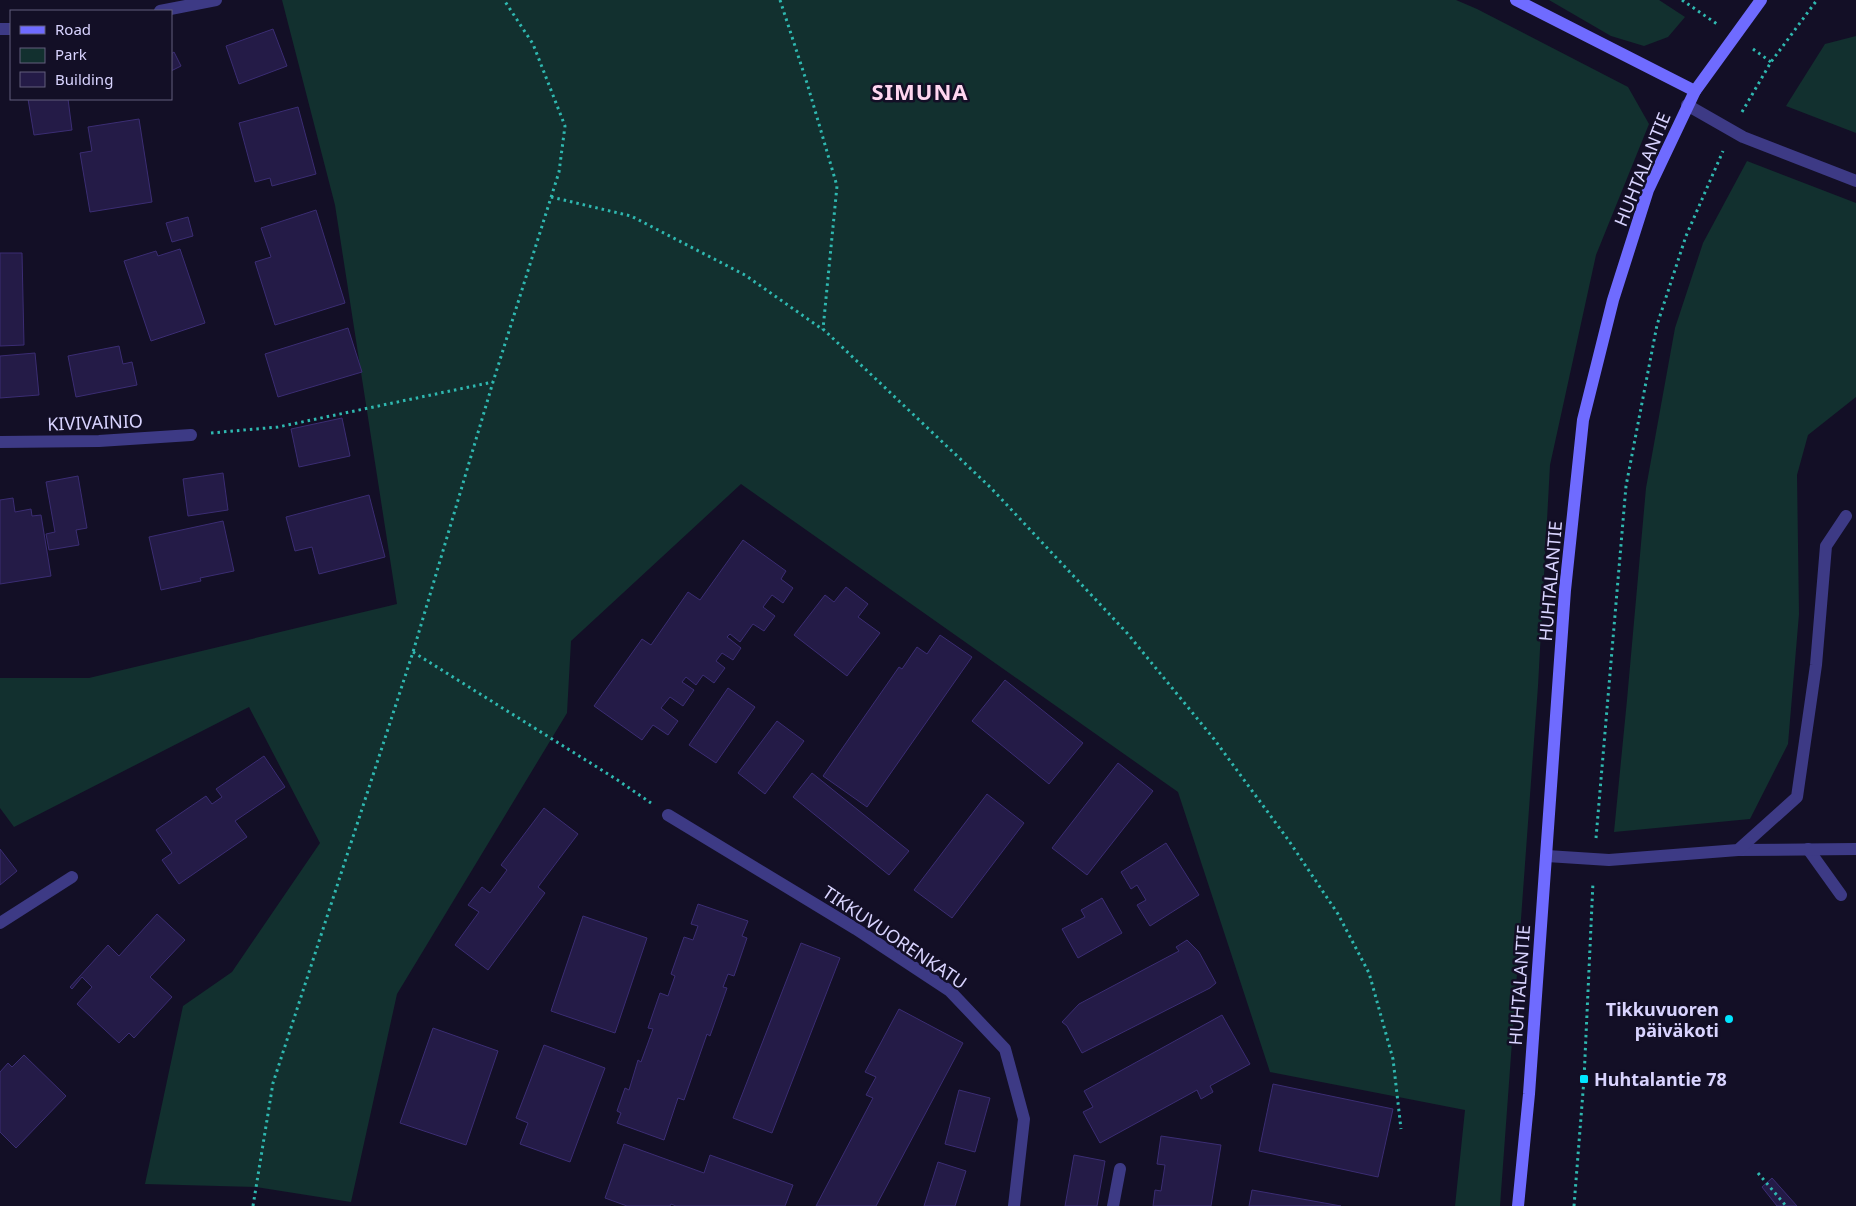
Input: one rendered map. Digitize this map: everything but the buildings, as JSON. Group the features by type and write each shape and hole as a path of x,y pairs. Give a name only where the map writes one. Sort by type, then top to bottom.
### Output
{"main road":[{"path":"1516,0 1695,91"},
{"name":"HUHTALANTIE","path":"1518,1206 1529,1094 1566,590 1583,420 1613,300 1648,190 1695,91 1761,0"}],"street":[{"path":"165,10 216,0"},
{"path":"1687,105 1743,137 1856,181"},
{"name":"KIVIVAINIO","path":"0,442 99,441 191,435"},
{"path":"1738,850 1797,797 1816,665 1826,546 1846,516"},
{"name":"TIKKUVUORENKATU","path":"668,815 856,929 950,991 1006,1049 1024,1119 1014,1206"},
{"path":"1808,849 1841,895"},
{"path":"1546,856 1609,860 1738,850 1856,849"},
{"path":"0,923 72,877"},
{"path":"1113,1206 1120,1169"}],"path":[{"path":"253,1206 273,1083 413,652 493,382 559,172 565,126 533,44 504,0"},
{"path":"780,0 807,82 837,186 823,329"},
{"path":"1574,1206 1584,1079 1594,859 1626,486 1657,325 1686,236 1732,130 1771,62 1817,0"},
{"path":"551,197 631,216 745,275 823,329 991,488 1127,633 1214,738 1289,841 1338,914 1369,972 1393,1059 1401,1129"},
{"path":"191,435 278,427 493,382"},
{"path":"413,652 616,779 668,815"},
{"path":"1758,1174 1786,1206"}],"green space":[{"path":"282,0 1456,0 1628,87 1649,124 1596,255 1550,465 1538,686 1500,1206 1455,1206 1465,1110 1270,1072 1178,792 741,484 571,641 567,713 397,994 351,1202 256,1187 145,1184 183,1006 232,972 320,843 249,707 14,827 0,808 0,678 89,678 397,604 335,205"},
{"path":"1549,0 1659,0 1685,17 1668,37 1644,46 1611,36"},
{"path":"1856,36 1856,133 1786,106 1825,44"},
{"path":"1747,161 1856,203 1856,397 1808,435 1797,475 1799,614 1788,744 1750,819 1614,832 1646,488 1675,328 1703,243"}],"place":[{"name":"Tikkuvuoren päiväkoti","path":"1729,1019"},
{"name":"Huhtalantie 78","path":"1584,1079"}],"district":[{"name":"SIMUNA","path":"920,91"}]}
